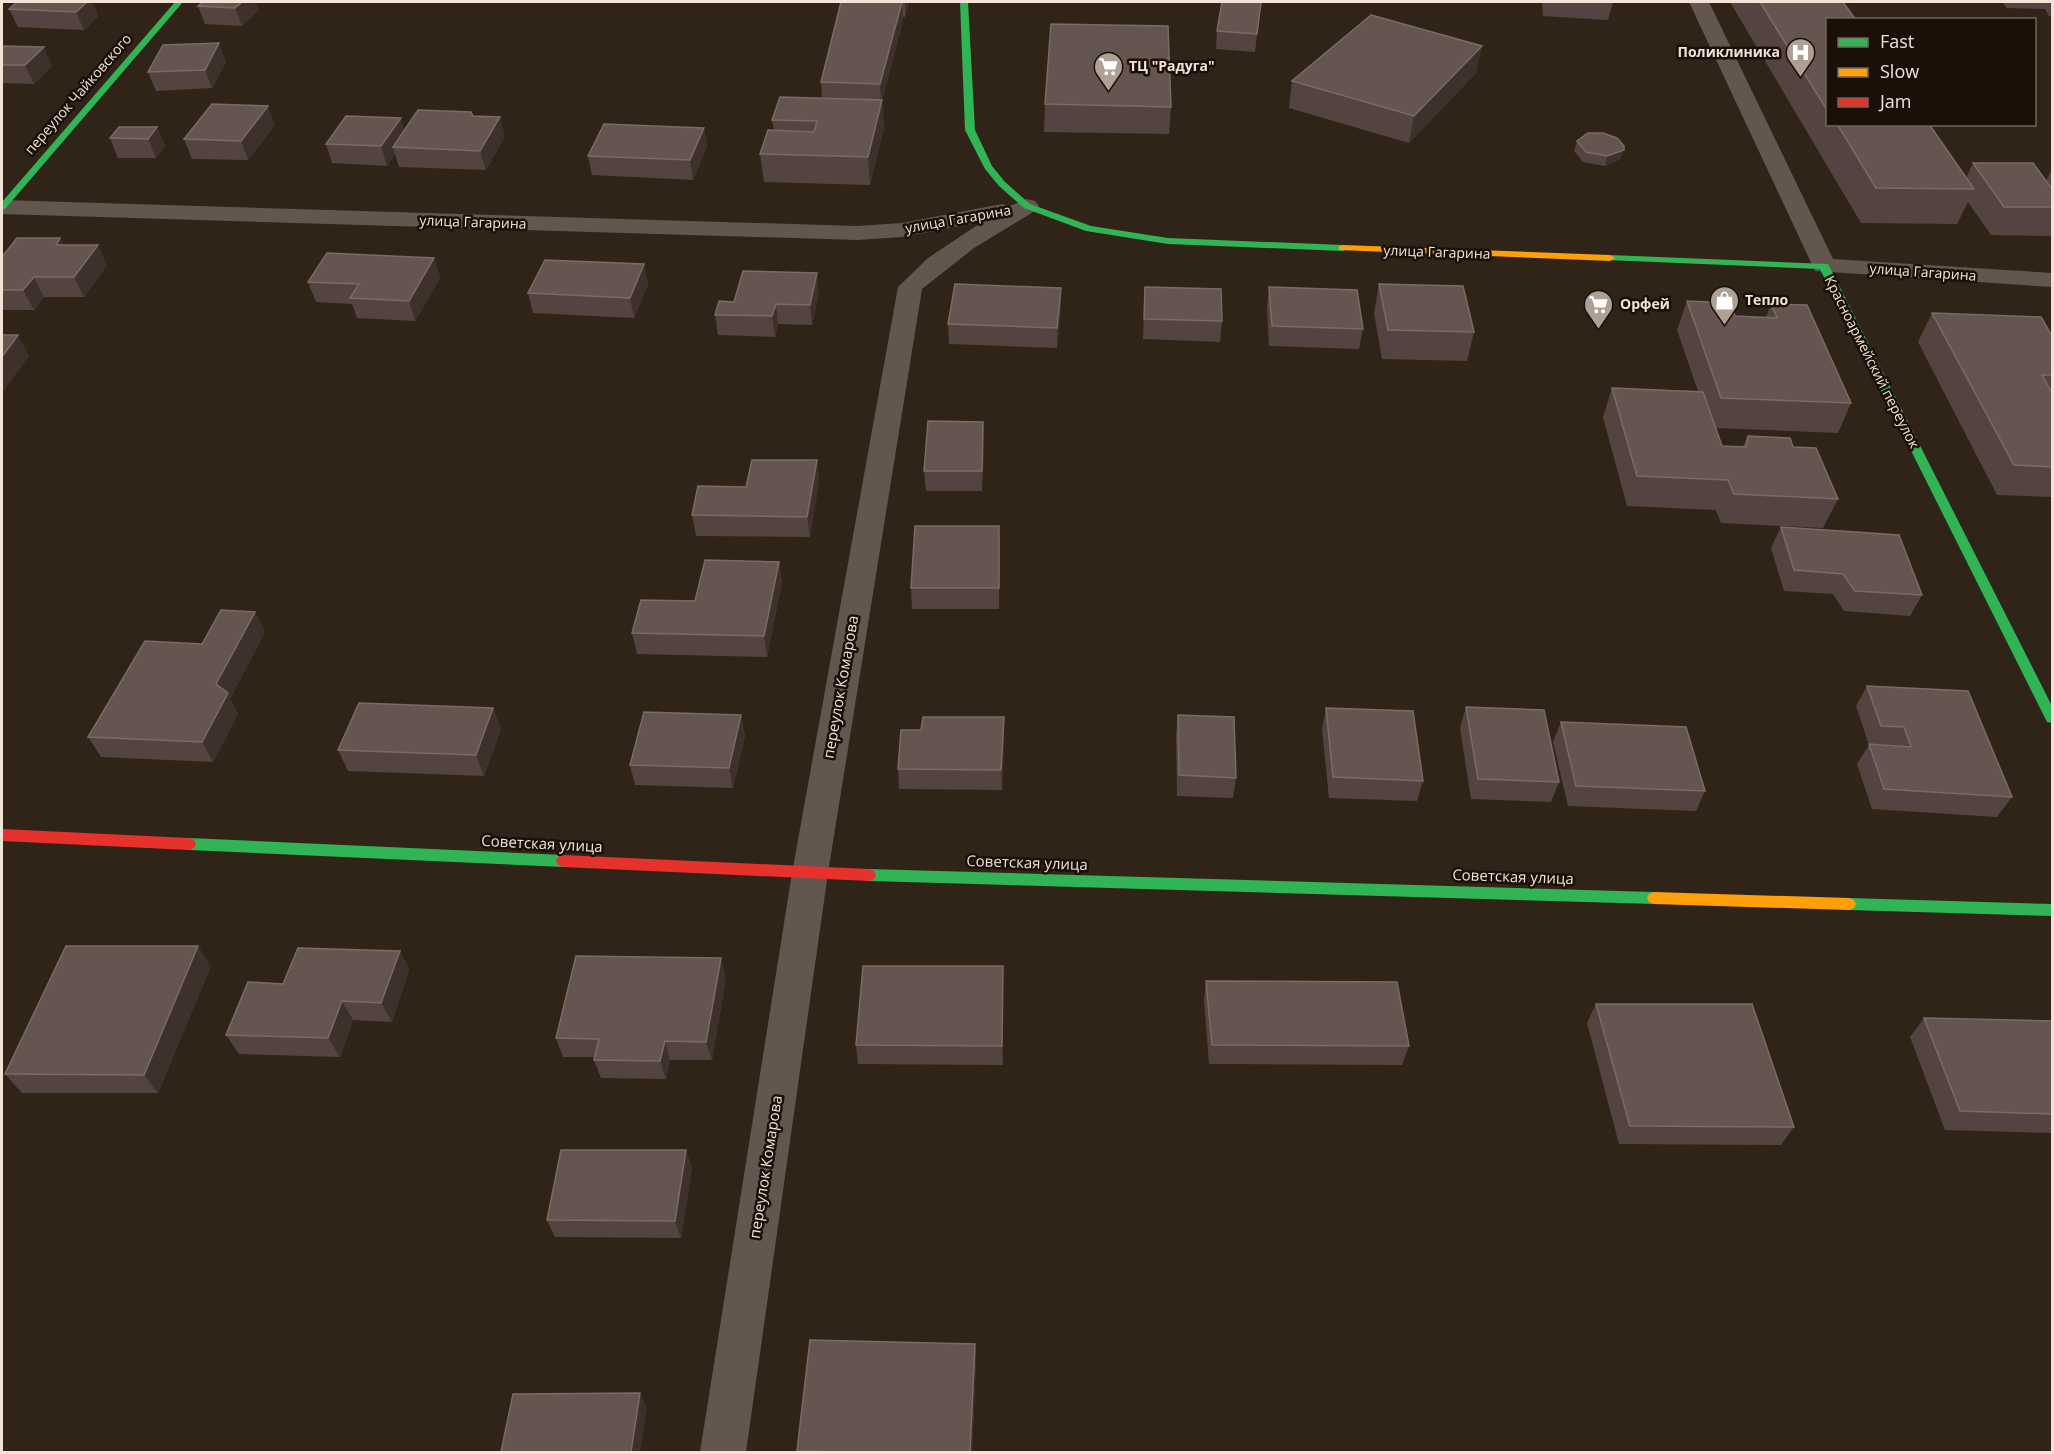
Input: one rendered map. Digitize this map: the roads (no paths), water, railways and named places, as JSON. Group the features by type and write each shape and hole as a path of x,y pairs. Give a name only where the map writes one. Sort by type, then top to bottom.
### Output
{"main road":[{"name":"переулок Чайковского","path":"2,207 179,2"},
{"path":"964,2 970,130 988,167 1027,206"},
{"name":"улица Гагарина","path":"1027,206 1089,229 1168,241 1824,266"},
{"name":"Красноармейский переулок","path":"1824,266 2052,718"},
{"name":"Советская улица","path":"2,835 810,873 2052,910"}],"street":[{"name":"Красноармейский переулок","path":"1699,2 1824,266"},
{"name":"улица Гагарина","path":"2,207 857,233 902,230 1027,206"},
{"name":"переулок Комарова","path":"723,1452 810,873 910,287 938,260 1027,206"},
{"name":"улица Гагарина","path":"1824,266 2052,280"}],"place":[{"name":"Поликлиника","path":"1801,78"},
{"name":"ТЦ \"Радуга\"","path":"1108,92"},
{"name":"Тепло","path":"1724,326"},
{"name":"Орфей","path":"1599,330"}]}
